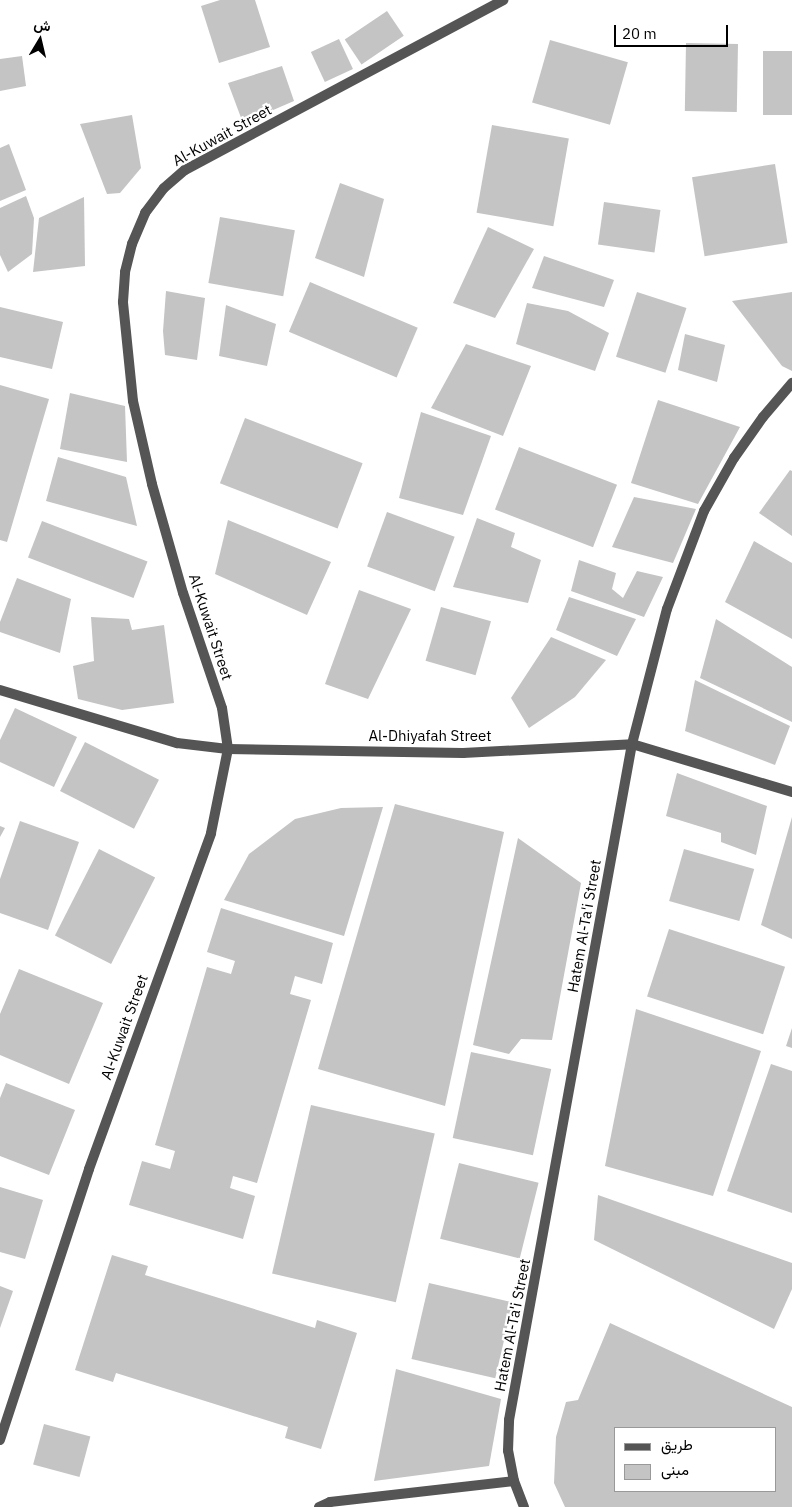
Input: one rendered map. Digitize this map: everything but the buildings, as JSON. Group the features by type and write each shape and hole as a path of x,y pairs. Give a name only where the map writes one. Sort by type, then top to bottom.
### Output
{"street":[{"name":"Al-Kuwait Street","path":"0,1440 89,1169 211,833 228,749 222,708 157,502 133,401 123,302 125,272 132,244 145,213 164,188 185,170 503,0"},
{"name":"Hatem Al-Ta'i Street","path":"524,1507 514,1481 508,1451 509,1420 632,744 667,609 704,511 746,441 792,383"},
{"name":"Al-Dhiyafah Street","path":"0,690 177,743 228,749 463,753 632,744 792,792"},
{"path":"319,1507 330,1502 514,1481"}]}
